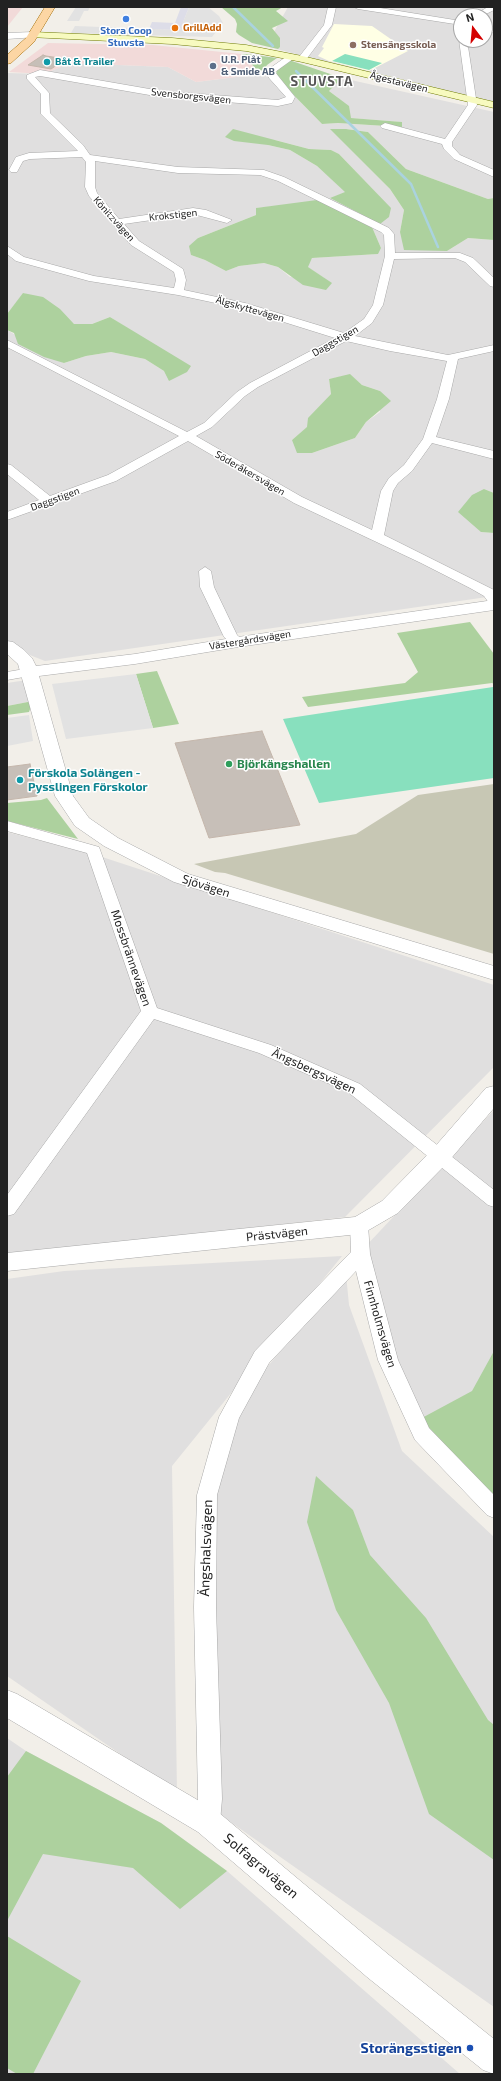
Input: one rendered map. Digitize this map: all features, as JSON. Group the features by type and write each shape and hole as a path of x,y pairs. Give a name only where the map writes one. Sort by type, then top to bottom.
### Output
{"main road":[{"path":"7,61 31,38 50,7"},
{"path":"10,40 26,22"},
{"name":"Ågestavägen","path":"31,38 185,43 246,48 302,59 494,105"}],"street":[{"path":"302,59 328,25 332,7"},
{"path":"358,7 453,22"},
{"path":"10,40 31,38"},
{"path":"447,142 473,105 471,100 464,48"},
{"name":"Svensborgsvägen","path":"87,156 46,114 45,93 30,77 31,74 40,73 161,94 284,103 289,102 291,97 272,76 270,71 290,57"},
{"path":"385,126 447,142"},
{"path":"447,142 450,152 457,157 494,174"},
{"name":"Daggstigen","path":"7,516 104,481 189,437 220,415 241,394 254,385 344,337 368,321 374,310 390,256 389,234 385,230 294,185 261,172 178,170 87,156 29,156 19,159 14,170"},
{"name":"Könitzvägen","path":"87,156 91,162 90,187 92,194 135,243 179,271 181,280 178,292"},
{"name":"Krokstigen","path":"117,222 193,211 202,212 227,220"},
{"name":"Älgskyttevägen","path":"7,249 20,258 93,279 178,292 241,305 344,337 405,351 453,358 494,348"},
{"path":"390,256 456,256 469,260 494,284"},
{"name":"Söderåkersvägen","path":"7,343 189,437 298,500 475,585 489,593 494,600"},
{"path":"377,537 387,491 393,481 408,468 429,439 443,400 453,358"},
{"path":"429,439 494,455"},
{"path":"7,468 48,501"},
{"path":"205,571 208,587 231,637 238,642"},
{"name":"Västergårdsvägen","path":"7,676 135,659 238,642 494,605"},
{"name":"Sjövägen","path":"7,646 23,659 30,672 64,796 82,822 111,842 181,878 494,973"},
{"name":"Mossbrännevägen","path":"7,826 94,850 150,1012 7,1210"},
{"name":"Ängsbergsvägen","path":"150,1012 265,1049 354,1088 494,1200"},
{"name":"Prästvägen","path":"7,1262 359,1225 390,1207 440,1156 494,1094"},
{"name":"Finnholmsvägen","path":"359,1225 361,1254 388,1360 422,1434 494,1509"},
{"name":"Ängshalsvägen","path":"208,1822 210,1799 205,1607 207,1495 229,1417 262,1357 361,1254"},
{"name":"Solfagravägen","path":"7,1703 208,1822 378,1966 494,2059"}],"shaded area":[{"path":"7,7 23,7 7,27"},
{"path":"76,7 90,7 88,11 84,11 79,21 67,21"},
{"path":"181,7 189,7 180,30 149,29 152,22 175,23"},
{"path":"189,7 208,7 219,16 223,23 212,37 71,33 75,26 180,30"},
{"path":"288,7 494,7 494,106 451,96 266,46"},
{"path":"334,24 372,26 408,51 369,71 329,61 318,56 324,48 322,47"},
{"path":"48,43 153,45 242,54 261,74 196,82 168,67 70,63 44,74 9,72"},
{"path":"70,63 168,67 196,82 276,72 276,77 322,124 338,123 402,127 401,122 351,118 337,97 329,91 342,78 494,112 494,198 488,199 406,169 368,132 346,129 331,129 390,189 404,210 400,232 447,251 468,238 494,240 494,493 484,489 481,532 494,533 494,596 45,661 7,646 7,330 64,363 86,356 111,352 145,359 164,371 187,372 143,338 110,317 92,324 74,324 24,293 7,314 7,73 44,74","holes":["275,140 309,149 331,150 339,154 379,196 343,204 331,198 346,192 317,166 290,150 268,145","286,205 372,227 381,248 377,254 312,258 307,267 324,278 290,277 278,267 264,263 239,266 226,271 205,260 191,255 198,238 256,215 257,208","350,375 362,385 380,391 380,412 366,422 355,438 312,453 292,440 308,427 309,418 331,394 329,379"]},
{"path":"136,674 153,728 66,739 52,684"},
{"path":"27,680 33,701 7,706 7,683"},
{"path":"29,715 33,741 7,746 7,718"},
{"path":"494,784 494,954 225,873 215,872 194,864 356,834 418,795"},
{"path":"7,832 96,855 494,985 494,1067 345,1217 7,1256"},
{"path":"494,1110 494,1501 420,1419 376,1353 363,1249"},
{"path":"342,1256 172,1466 177,1793 7,1676 7,1279 64,1271"},
{"path":"346,1274 349,1305 402,1451 494,1537 494,2007 202,1802 207,1465 222,1420"},
{"path":"7,1738 26,1751 161,1823 227,1871 460,2074 7,2074"}],"green space":[{"path":"221,7 283,7 276,11 288,21 272,28 280,38 280,47 278,49 252,43 239,35 236,32 237,24 235,19"},
{"path":"242,54 277,58 267,65 264,70 258,71"},
{"path":"345,54 382,63 369,70 332,61"},
{"path":"289,60 342,78 329,91 349,106 351,118 402,122 402,127 338,123 322,124 276,77 277,67"},
{"path":"233,129 309,149 331,150 339,154 391,208 389,217 380,224 330,198 345,192 317,166 290,150 268,145 234,141 225,137"},
{"path":"330,129 346,129 368,132 406,169 488,199 494,198 494,240 468,238 447,251 404,250 400,232 404,210 390,189"},
{"path":"317,200 372,227 381,248 378,254 312,258 308,267 332,283 326,290 303,285 278,267 264,263 239,266 226,271 205,260 191,255 189,246 198,238 256,215 256,208"},
{"path":"23,293 43,297 60,309 74,324 92,324 110,317 191,366 187,372 169,381 164,371 145,359 111,352 86,356 64,363 44,357 18,344 14,333 7,330 7,314"},
{"path":"350,374 362,385 380,391 391,401 366,422 355,438 312,453 297,453 292,440 307,427 308,418 331,394 329,379"},
{"path":"484,489 494,493 494,533 481,532 458,512 472,495"},
{"path":"470,622 494,654 494,684 492,683 308,707 302,697 405,683 418,672 397,633"},
{"path":"157,671 179,724 153,728 136,674"},
{"path":"493,687 494,778 319,803 283,719"},
{"path":"33,701 29,712 7,715 7,706"},
{"path":"47,798 78,839 7,821 7,803 41,800"},
{"path":"494,1351 494,1501 420,1419 472,1391"},
{"path":"316,1476 353,1510 370,1555 426,1618 488,1720 494,1725 494,1860 429,1814 389,1703 336,1610 307,1522"},
{"path":"26,1751 161,1823 227,1871 180,1909 133,1868 43,1854 7,1921 7,1777"},
{"path":"7,1936 81,1981 33,2074 17,2074 7,2068"}],"building":[{"name":"Båt & Trailer","path":"43,55 66,59 51,69 28,65"},
{"name":"Björkängshallen","path":"262,731 300,825 209,838 175,743"},
{"name":"Förskola Solängen - Pysslingen Förskolor","path":"30,764 37,796 7,800 7,767"}],"waterway":[{"path":"233,7 273,46"},
{"path":"296,71 411,184 438,247"}],"place":[{"name":"Stora Coop Stuvsta","path":"126,19"},
{"name":"GrillAdd","path":"175,28"},
{"name":"Stensängsskola","path":"353,45"},
{"name":"Båt & Trailer","path":"47,62"},
{"name":"U.R. Plåt & Smide AB","path":"213,66"},
{"name":"Björkängshallen","path":"229,764"},
{"name":"Förskola Solängen - Pysslingen Förskolor","path":"20,780"},
{"name":"Storängsstigen","path":"470,2048"}],"district":[{"name":"STUVSTA","path":"322,82"}]}
